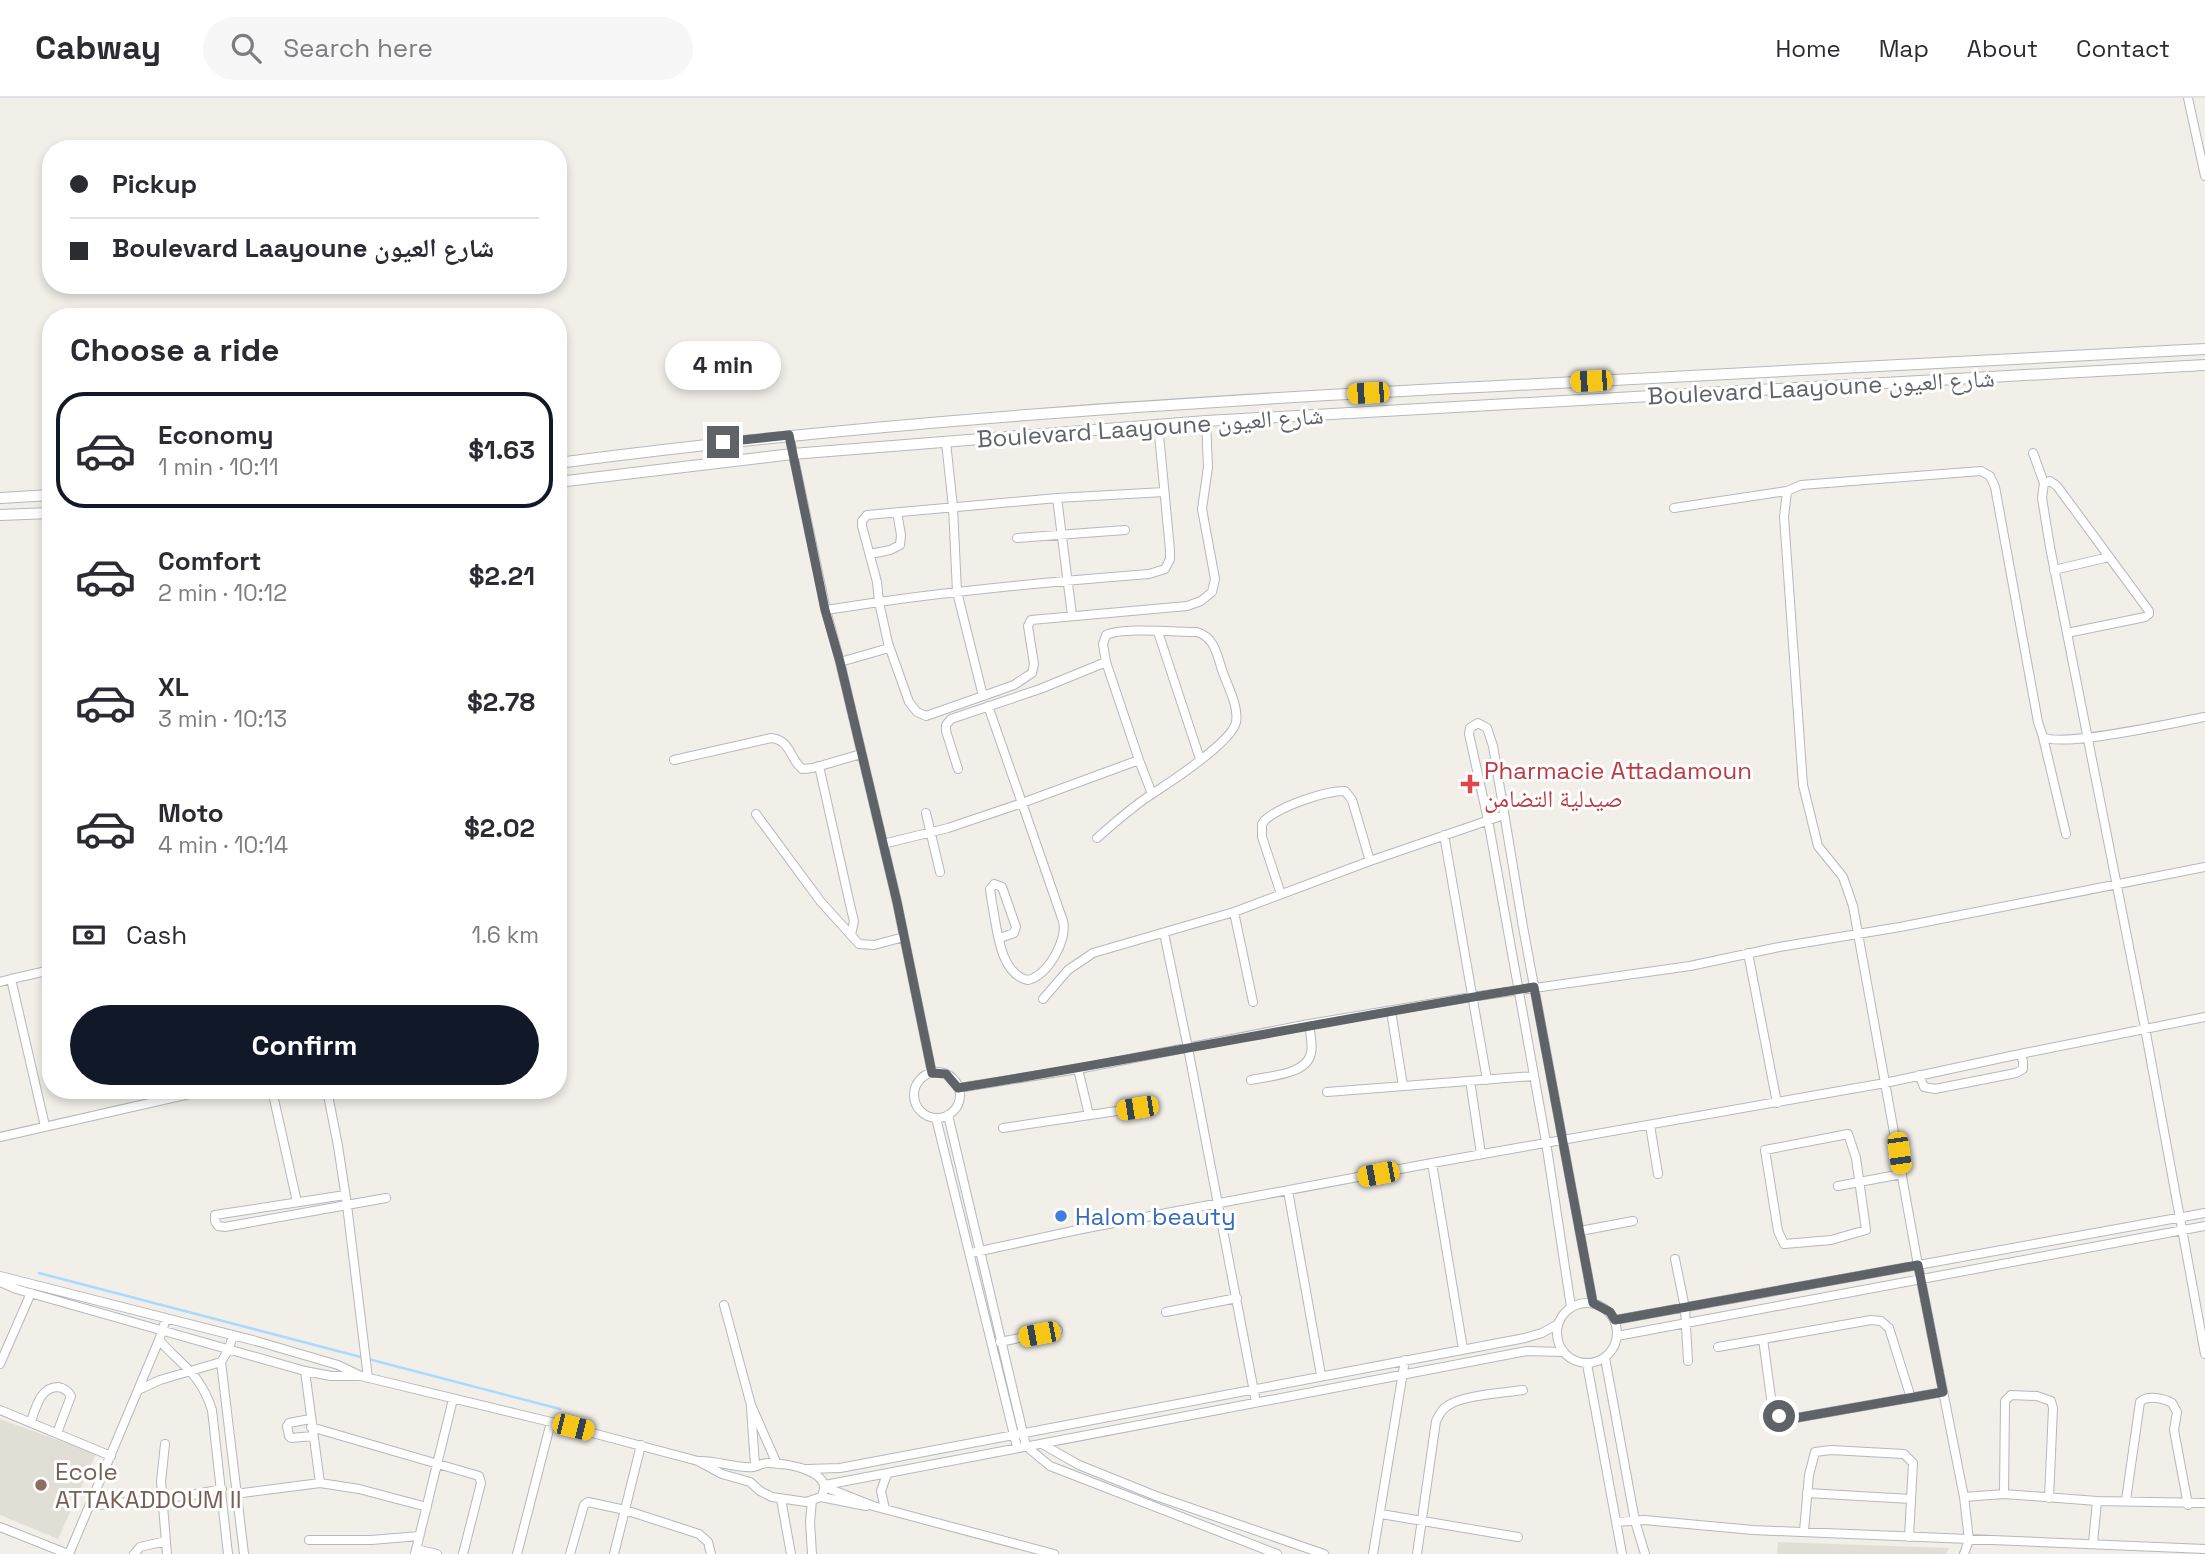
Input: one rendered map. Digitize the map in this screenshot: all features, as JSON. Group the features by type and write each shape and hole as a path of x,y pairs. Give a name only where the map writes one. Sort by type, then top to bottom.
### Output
{"street":[{"path":"2188,98 2205,176"},
{"name":"Boulevard Laayoune شارع العيون","path":"567,462 789,435 1257,398 2205,349"},
{"name":"Boulevard Laayoune شارع العيون","path":"567,481 792,454 1158,424 2205,365"},
{"path":"1164,492 953,507 874,514 864,518 862,526 890,648 909,702 920,714 926,716 1014,685 1032,673 1034,664 1028,626 1031,620 1187,606 1201,601 1212,592 1215,579 1202,509 1208,467 1206,421"},
{"path":"825,610 957,592 1150,574 1165,569 1170,559 1170,550 1158,424"},
{"path":"789,435 825,610 883,844 932,1073"},
{"path":"946,442 953,507 957,592 983,696"},
{"path":"2033,453 2044,483 2044,514 2054,570 2145,1028 2180,1230 2205,1354"},
{"path":"1675,508 1787,491 1801,485 1981,471 1990,476 1996,487 2038,722 2066,834"},
{"path":"2044,483 2050,481 2057,486 2146,605 2149,614 2067,633"},
{"path":"1787,491 1784,517 1803,785 1818,846 1843,877 1853,906 1918,1265 1964,1497 1969,1540 1964,1554"},
{"path":"0,498 42,496"},
{"path":"1057,498 1072,615"},
{"path":"870,555 900,545 897,512"},
{"path":"0,515 42,513"},
{"path":"1017,538 1125,530"},
{"path":"2054,570 2109,557"},
{"path":"1097,838 1152,794 1174,781 1222,741 1235,726 1237,719 1231,696 1208,637 1197,632 1127,631 1107,634 1103,644 1106,662 1152,794"},
{"path":"1158,632 1200,759"},
{"path":"840,662 890,648"},
{"path":"958,769 947,739 946,725 955,717 1040,689 1106,662"},
{"path":"988,706 1063,921 1065,935 1045,968 1028,980 1022,979 1011,971 1000,938 989,893 994,884 1002,887 1016,926 1014,933 1000,938"},
{"path":"2043,737 2052,740 2086,738 2205,717"},
{"path":"1571,1307 1546,1142 1488,820 1469,734 1470,728 1478,723 1484,724 1490,736 1593,1303"},
{"path":"674,760 777,738 789,748 802,769 861,754"},
{"path":"883,844 931,833 1139,760"},
{"path":"819,766 851,909 851,935"},
{"path":"1281,894 1261,831 1265,820 1283,809 1332,792 1345,791 1348,793 1370,860"},
{"path":"926,813 940,872"},
{"path":"756,814 821,902 863,946 904,937"},
{"path":"1043,999 1068,970 1093,953 1234,912 1370,860 1504,815"},
{"path":"1444,835 1486,1080"},
{"path":"958,1088 1078,1069 1309,1024 1471,997 1651,973 2205,867"},
{"path":"1234,912 1253,1002"},
{"path":"1507,929 1523,927"},
{"path":"1164,933 1256,1402"},
{"path":"1748,954 1777,1103"},
{"path":"0,982 42,972"},
{"path":"11,979 45,1126"},
{"path":"1391,1011 1403,1086"},
{"path":"975,1252 1432,1163 1885,1083 2205,1017"},
{"path":"1251,1080 1303,1065 1311,1052 1309,1024"},
{"path":"1919,1075 1924,1087 1929,1089 2001,1077 2023,1069 2020,1055"},
{"path":"1078,1069 1089,1115"},
{"path":"932,1073 946,1074 958,1088 958,1101 948,1115 936,1118 927,1115 919,1110 915,1102 917,1083 923,1076 932,1073"},
{"path":"1326,1092 1533,1076"},
{"path":"1471,1087 1481,1154"},
{"path":"0,1137 156,1099"},
{"path":"274,1099 297,1202"},
{"path":"329,1099 345,1195 364,1377"},
{"path":"1003,1128 1137,1108"},
{"path":"948,1115 975,1252 1019,1433"},
{"path":"936,1118 1000,1342 1022,1447 1050,1466 1277,1554"},
{"path":"1650,1125 1658,1174"},
{"path":"1849,1134 1860,1182 1865,1232 1831,1240 1787,1245 1778,1231 1764,1152 1788,1144 1849,1134"},
{"path":"1432,1163 1463,1349"},
{"path":"1838,1186 1902,1174"},
{"path":"1288,1191 1321,1376"},
{"path":"345,1195 215,1215 215,1221 218,1226 225,1227 386,1198"},
{"path":"1615,1320 2205,1213"},
{"path":"1580,1231 1633,1221"},
{"path":"1618,1336 2205,1226"},
{"path":"1675,1259 1685,1308 1688,1361"},
{"path":"0,1276 321,1359 364,1377 698,1461 753,1466 777,1464 801,1468 840,1468 1534,1336 1558,1324"},
{"path":"0,1282 305,1371 331,1376 364,1377"},
{"path":"0,1364 31,1293"},
{"path":"1167,1312 1237,1298"},
{"path":"1593,1303 1610,1312 1615,1320 1618,1336 1614,1348 1605,1358 1587,1364 1570,1358 1563,1352 1556,1334 1563,1314 1571,1307 1593,1303"},
{"path":"724,1305 751,1405 777,1464"},
{"path":"0,1527 68,1554 166,1319"},
{"path":"1718,1347 1871,1320 1881,1321 1889,1328 1911,1398"},
{"path":"1000,1342 1058,1330"},
{"path":"233,1335 221,1362 244,1554"},
{"path":"1763,1339 1773,1408 1779,1416 1790,1419 1943,1392"},
{"path":"159,1340 193,1372 207,1394 212,1410 228,1554"},
{"path":"812,1554 810,1522 817,1499 825,1486 1527,1351 1563,1352"},
{"path":"1605,1358 1635,1521 1645,1554"},
{"path":"1373,1554 1405,1360"},
{"path":"138,1390 160,1380 221,1362"},
{"path":"1587,1364 1622,1554"},
{"path":"305,1371 320,1483"},
{"path":"31,1422 43,1393 60,1387 70,1393 71,1400 57,1433"},
{"path":"1418,1554 1439,1414 1457,1401 1523,1390"},
{"path":"2004,1494 2005,1401 2011,1395 2029,1395 2045,1397 2052,1401 2049,1498"},
{"path":"437,1554 415,1551 453,1399"},
{"path":"2126,1500 2140,1402 2143,1399 2162,1399 2176,1407 2174,1430 2188,1505"},
{"path":"750,1482 748,1475 753,1466 751,1405"},
{"path":"0,1410 111,1456"},
{"path":"517,1554 551,1422"},
{"path":"311,1427 474,1473 481,1480 463,1554"},
{"path":"165,1444 162,1497 167,1554"},
{"path":"1042,1444 1079,1465 1156,1496 1324,1554"},
{"path":"614,1554 641,1445"},
{"path":"1804,1531 1807,1493 1815,1452 1858,1451 1908,1456 1914,1468 1909,1537"},
{"path":"698,1461 722,1474 750,1482 760,1491 781,1499 817,1499 873,1506 1022,1550 1054,1554"},
{"path":"801,1468 820,1478 825,1486 873,1506"},
{"path":"885,1509 881,1491 887,1474"},
{"path":"235,1494 320,1483 359,1489 427,1507"},
{"path":"90,1506 222,1489"},
{"path":"1807,1493 1911,1499"},
{"path":"1964,1497 2004,1494 2097,1501 2126,1500 2188,1505 2205,1503"},
{"path":"781,1499 791,1554"},
{"path":"2093,1543 2097,1501"},
{"path":"570,1554 586,1502 625,1510 699,1534 708,1542 711,1554"},
{"path":"1381,1514 1518,1537"},
{"path":"1616,1522 1969,1540 2093,1543 2187,1551 2205,1549"},
{"path":"309,1540 419,1536"},
{"path":"134,1554 140,1546 166,1541"},
{"path":"2042,1554 2043,1543"}],"shaded area":[{"name":"Ecole ATTAKADDOUM II","path":"0,1419 96,1454 58,1539 0,1515"},
{"path":"1778,1542 1949,1548 1946,1554 1777,1554"}],"waterway":[{"path":"39,1273 560,1409"}],"place":[{"name":"Pharmacie Attadamoun صيدلية التضامن","path":"1470,784"},
{"name":"Halom beauty","path":"1061,1216"},
{"name":"Ecole ATTAKADDOUM II","path":"41,1485"}],"route":[{"path":"723,442 789,435 825,610 840,662 897,902 932,1073 946,1074 958,1088 1078,1069 1309,1024 1534,987 1593,1303 1610,1312 1615,1320 1918,1265 1943,1392 1790,1419 1779,1416"}]}
